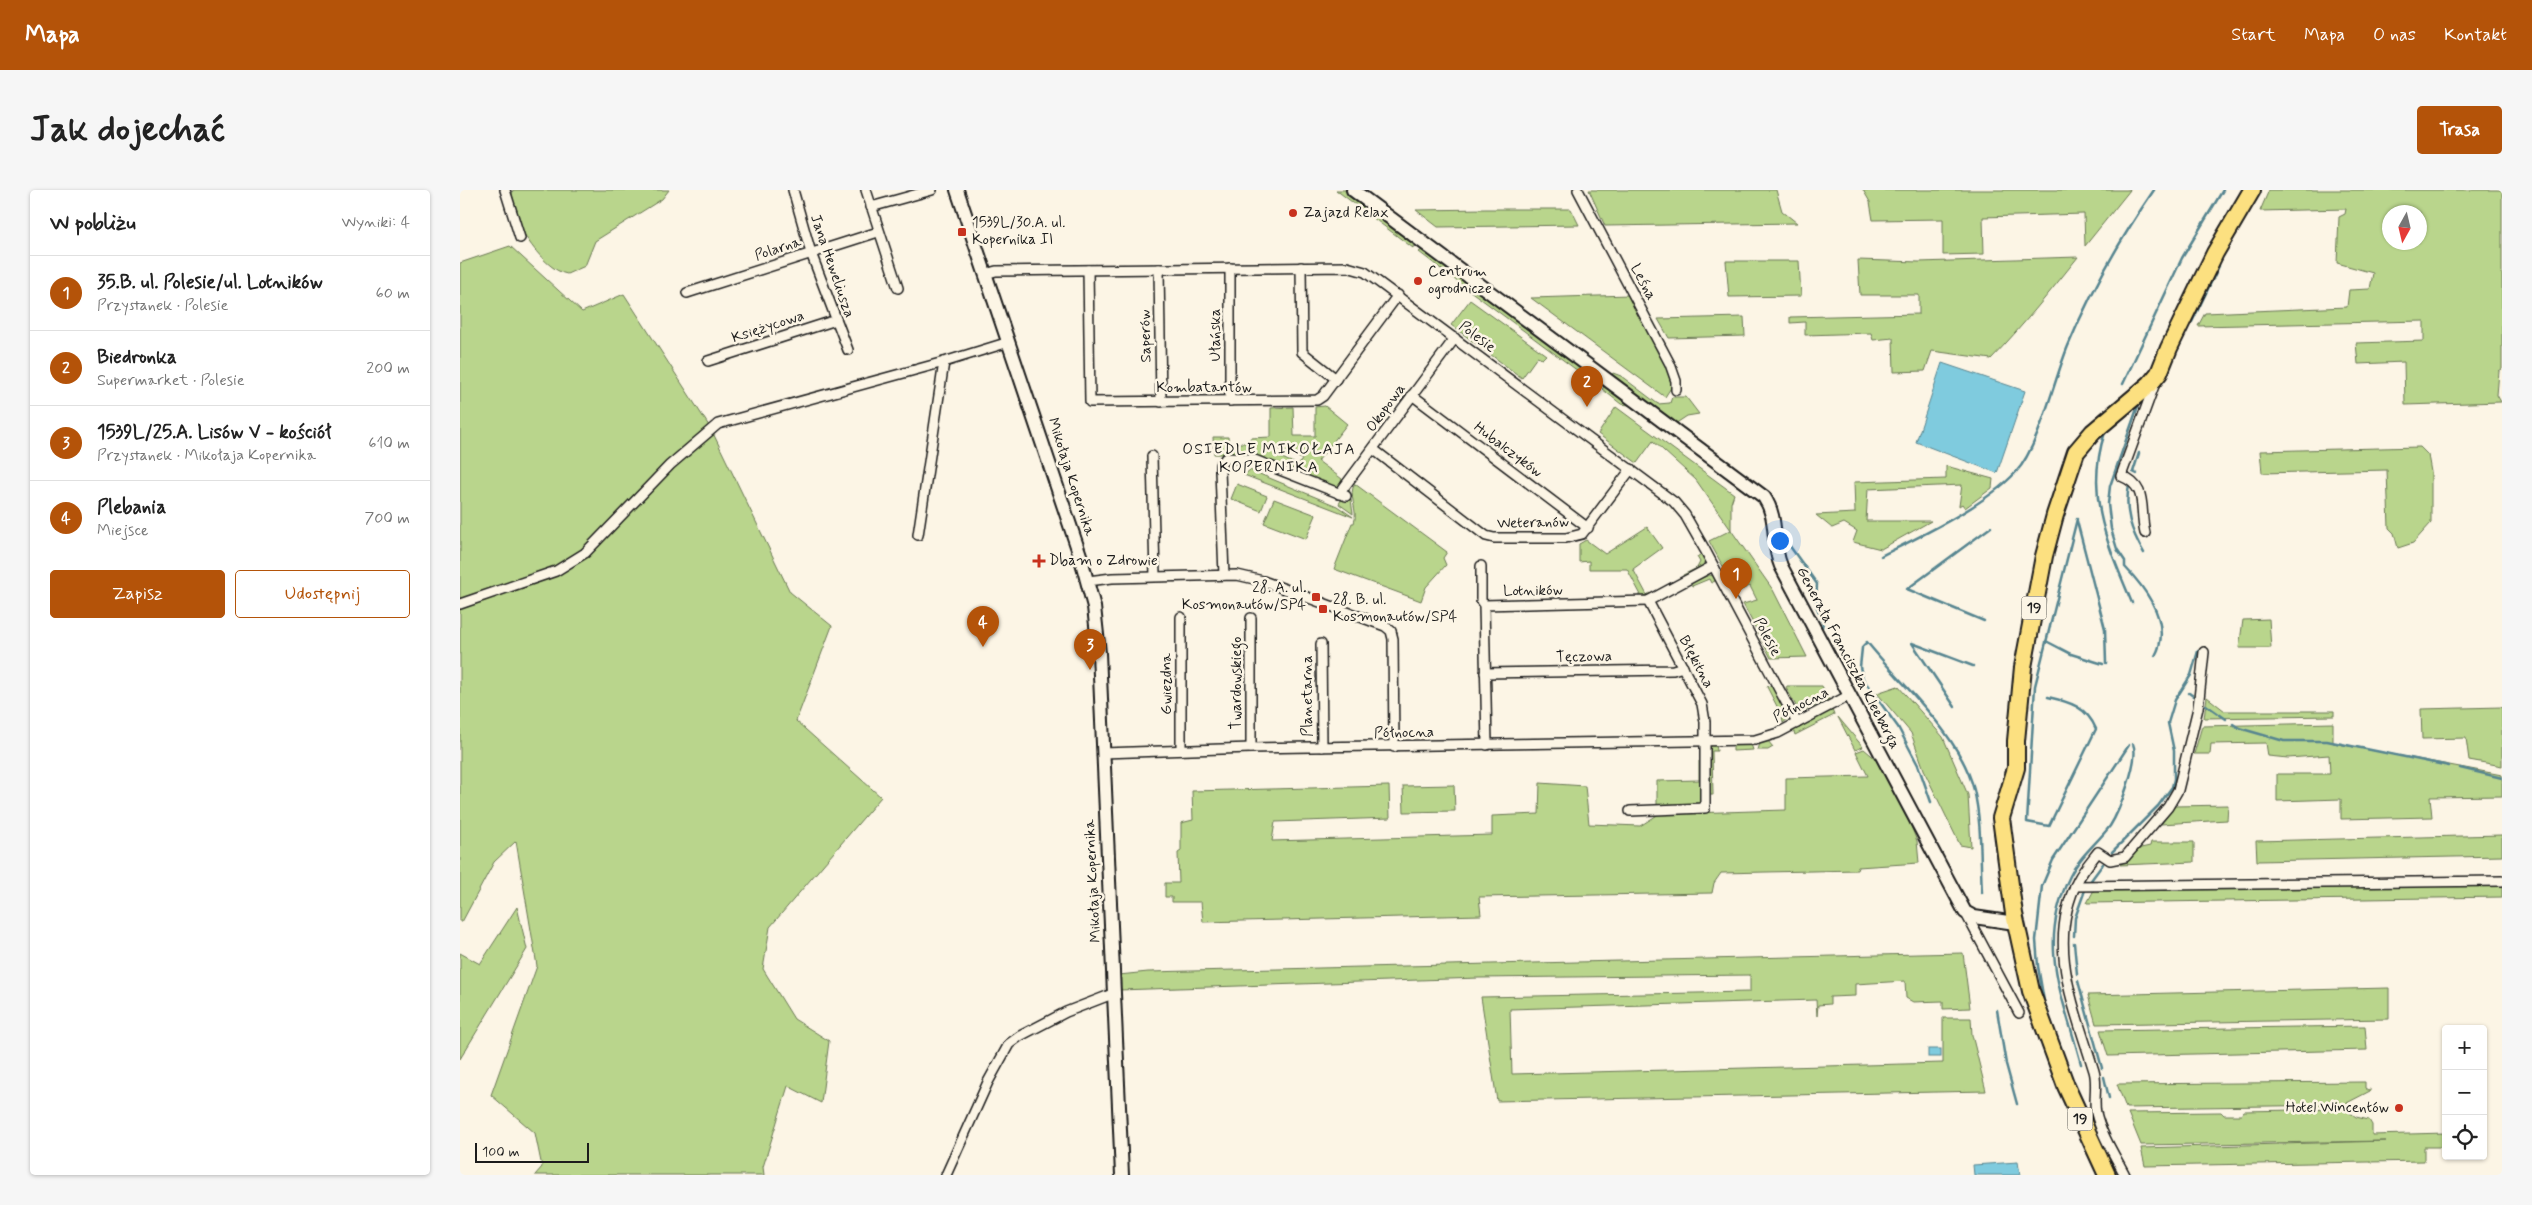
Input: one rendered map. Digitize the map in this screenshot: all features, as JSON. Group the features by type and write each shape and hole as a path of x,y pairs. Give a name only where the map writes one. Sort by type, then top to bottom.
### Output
{"highway":[{"name":"19","path":"2107,1175 2066,1086 2031,991 2015,923 2001,818 2014,780 2023,667 2044,556 2055,515 2076,452 2082,444 2150,384 2159,373 2169,348 2215,253 2252,190"}],"main road":[{"name":"Mikołaja Kopernika","path":"957,190 1088,581 1097,627 1122,1175"},
{"name":"Generała Franciszka Kleeberga","path":"1353,190 1764,497 1775,523 1777,557 1965,912"},
{"path":"1965,912 1974,917 2015,923"}],"street":[{"path":"505,190 520,238"},
{"name":"Jana Heweliusza","path":"792,190 811,253 848,350"},
{"path":"866,190 878,232 898,288"},
{"path":"871,207 932,190"},
{"name":"Leśna","path":"1578,190 1670,364 1676,381 1676,390"},
{"name":"Polarna","path":"687,293 878,232"},
{"path":"1300,267 1302,352 1336,379"},
{"name":"Ułańska","path":"1230,268 1230,401"},
{"name":"Polesie","path":"985,274 996,271 1356,268 1455,338 1667,496 1679,508 1713,566 1797,723"},
{"name":"Saperów","path":"1159,269 1161,402"},
{"name":"Kombatantów","path":"1088,270 1090,402 1310,401 1323,396 1398,296"},
{"name":"Księżycowa","path":"708,361 836,320"},
{"name":"Okopowa","path":"1224,575 1220,470 1223,461 1231,457 1246,457 1342,495 1373,449 1455,338"},
{"path":"460,604 556,571 572,562 584,553 670,465 718,424 944,362 1009,342"},
{"path":"918,535 944,362"},
{"path":"2145,533 2139,488 2131,480 2121,476 2159,373"},
{"name":"Hubalczyków","path":"1412,395 1588,528"},
{"name":"Weteranów","path":"1373,449 1488,537 1574,537 1588,528 1631,469"},
{"path":"1152,456 1155,576"},
{"path":"1481,566 1481,601 1484,605"},
{"name":"Lotników","path":"1487,745 1484,605 1648,601 1713,566"},
{"path":"1088,581 1155,576 1224,575 1263,580 1385,626 1391,631 1393,638 1394,747"},
{"name":"Błękitna","path":"1648,601 1702,704 1705,741"},
{"name":"Gwiezdna","path":"1181,617 1181,750"},
{"name":"Twardowskiego","path":"1251,618 1251,748"},
{"name":"Planetarna","path":"1321,644 1322,747"},
{"path":"2125,1175 2095,1112 2095,1074 2079,1027 2065,972 2063,928 2067,908 2075,886 2098,852 2110,860 2125,857 2168,807 2178,790 2198,708 2204,652"},
{"name":"Tęczowa","path":"1485,673 1673,670 1683,667"},
{"name":"Północna","path":"1103,753 1251,748 1754,740 1778,733 1850,695"},
{"path":"1630,810 1705,808 1705,741"},
{"path":"2075,886 2502,882"},
{"name":"Generała Franciszka Kleeberga","path":"1965,912 2018,1013"},
{"path":"946,1175 988,1082 1009,1044 1026,1032 1099,998 1115,994"}],"green space":[{"path":"513,190 669,190 662,199 595,241 585,266 567,274 557,270 547,262 527,239 514,212"},
{"path":"1336,190 1346,190 1414,241 1413,248"},
{"path":"1589,190 1776,190 1782,211 1797,223 1605,226"},
{"path":"1863,190 2130,190 2085,246 2084,214 1983,217 1984,254 1943,255 1943,219 1873,220 1870,202"},
{"path":"2269,190 2502,190 2502,369 2499,371 2497,395 2501,402 2405,405 2404,362 2358,364 2356,343 2424,341 2424,321 2198,326 2205,313 2347,307 2349,290 2370,289 2373,273 2337,263 2339,217 2345,214 2346,209 2260,211"},
{"path":"1571,209 1579,225 1438,227 1416,210"},
{"path":"510,246 582,312 624,294 711,429 790,592 832,626 796,721 881,797 770,927 763,969 794,1019 829,1041 821,1103 788,1086 763,1167 764,1175 535,1175 542,1167 535,1133 491,1095 537,966 516,841 494,862 462,922 460,922 460,263"},
{"path":"1423,249 1447,267 1445,272 1419,252"},
{"path":"2078,257 2025,322 1991,359 1932,351 1925,371 1894,372 1893,338 1873,340 1871,333 1805,335 1805,322 1790,323 1790,317 1919,314 1919,295 1860,295 1858,260 1919,262"},
{"path":"1726,261 1799,261 1801,296 1729,297"},
{"path":"1453,272 1584,367 1584,373 1582,374 1450,276"},
{"path":"1630,295 1670,374 1672,386 1665,397 1531,298"},
{"path":"1470,300 1546,355 1542,359 1537,357 1522,378 1451,325"},
{"path":"1744,317 1745,336 1669,338 1658,319"},
{"path":"1613,373 1621,376 1658,404 1670,403 1672,397 1686,397 1699,414 1687,416 1675,424 1611,376"},
{"path":"1605,385 1610,387 1629,405 1621,404 1602,389"},
{"path":"1325,406 1347,424 1318,461 1342,479 1339,487 1335,489 1295,473 1302,459 1276,448 1275,455 1296,464 1293,472 1251,455 1214,454 1213,437 1228,437 1229,443 1250,443 1250,438 1271,437 1271,408 1293,407 1294,436 1315,436 1315,407"},
{"path":"1616,407 1734,494 1731,503 1731,530 1696,480 1653,441 1637,463 1598,434"},
{"path":"2420,447 2428,455 2431,472 2431,523 2413,543 2398,548 2394,533 2389,528 2387,470 2262,473 2260,451"},
{"path":"1946,466 1993,479 1992,488 1965,508 1962,504 1959,506 1962,485 1868,489 1866,521 1931,521 1881,549 1853,542 1857,531 1844,523 1832,528 1816,515 1855,513 1854,482 1946,479"},
{"path":"1250,470 1337,506 1353,517 1244,475"},
{"path":"1237,484 1267,496 1261,511 1231,499"},
{"path":"1355,484 1447,552 1443,558 1446,565 1426,587 1421,601 1334,569 1352,523 1354,523 1355,513 1352,493"},
{"path":"1349,486 1353,514 1339,504 1341,500 1348,501 1350,496 1346,490"},
{"path":"1274,499 1316,515 1306,539 1264,523"},
{"path":"1647,527 1662,548 1633,569 1647,595 1650,593 1652,596 1639,599 1639,595 1641,595 1627,569 1589,569 1589,561 1579,562 1579,544 1586,540 1605,554"},
{"path":"1731,530 1773,590 1807,657 1771,658 1743,604 1757,600 1750,586 1737,592 1709,541"},
{"path":"1701,554 1705,559 1702,566 1698,571 1684,577 1683,575 1697,568 1700,562 1697,557"},
{"path":"1709,575 1715,576 1715,581 1711,583 1709,579 1692,586 1691,583"},
{"path":"2269,619 2271,648 2239,648 2243,620"},
{"path":"1772,685 1788,713 1786,715 1788,719 1783,723 1782,716 1767,687"},
{"path":"1787,686 1822,686 1829,699 1800,713 1786,688"},
{"path":"1898,686 1943,737 1968,795 1971,847 1960,845 1926,775 1911,733 1877,693"},
{"path":"2207,697 2225,711 2334,711 2334,716 2204,718"},
{"path":"2502,707 2502,766 2469,760 2466,738 2422,739 2421,709"},
{"path":"1832,710 1834,715 1795,735 1793,729"},
{"path":"1838,717 1863,747 1855,750"},
{"path":"2333,723 2333,743 2502,775 2502,796 2430,797 2432,817 2341,819 2341,799 2277,801 2277,774 2330,774 2329,755 2288,758 2268,756 2266,743 2211,744 2210,754 2194,754 2202,726"},
{"path":"1768,741 1773,747 1768,750 1758,750 1760,743"},
{"path":"1733,744 1751,744 1753,750 1733,751"},
{"path":"1716,745 1717,751 1712,751 1713,795 1708,795 1709,746"},
{"path":"1864,749 1877,760 1903,807 1917,841 1919,863 1858,867 1857,870 1721,873 1714,883 1712,893 1479,897 1481,915 1203,922 1201,902 1172,902 1172,897 1165,897 1165,883 1179,883 1178,853 1181,851 1181,823 1193,820 1192,791 1389,786 1390,818 1275,822 1272,841 1492,835 1492,816 1539,814 1540,783 1585,786 1589,824 1640,826 1659,814 1786,810 1786,778 1868,776 1856,752"},
{"path":"1699,761 1704,764 1702,805 1657,807 1657,781 1699,780"},
{"path":"1454,785 1455,811 1404,812 1403,786"},
{"path":"2228,805 2227,820 2161,824 2175,806"},
{"path":"2502,835 2502,856 2257,861 2256,841"},
{"path":"2151,842 2194,842 2194,862 2120,865 2141,848 2150,846"},
{"path":"2502,885 2502,897 2087,903 2094,890"},
{"path":"517,907 527,949 460,1059 460,953 480,964"},
{"path":"1963,953 1970,1008 1943,1009 1943,1001 1913,1002 1906,998 1905,981 1855,984 1855,996 1830,997 1830,1004 1818,1005 1817,1016 1816,1000 1510,1009 1512,1074 1943,1063 1943,1018 1971,1018 1972,1035 1986,1091 1497,1101 1481,997 1750,992 1750,975 1479,978 1119,990 1119,975 1148,972"},
{"path":"2389,988 2389,1019 2096,1024 2088,995"},
{"path":"2365,1026 2367,1050 2108,1056 2100,1030"},
{"path":"2365,1082 2365,1088 2370,1089 2370,1091 2343,1105 2126,1108 2117,1084"},
{"path":"2345,1109 2356,1117 2369,1120 2372,1125 2372,1135 2442,1133 2442,1147 2424,1147 2424,1161 2145,1166 2141,1148 2386,1141 2141,1145 2128,1113 2221,1112 2224,1115 2241,1115 2244,1111"}],"water":[{"path":"1942,363 2025,391 1997,473 1916,442"},
{"path":"1928,1049 1941,1049 1941,1057 1928,1057"},
{"path":"2018,1162 2020,1175 1974,1175 1973,1165"}],"waterway":[{"path":"1881,556 1971,508 2016,472 2032,447 2068,346 2086,306 2118,246 2154,190"},
{"path":"2123,384 2182,258 2223,190"},
{"path":"2192,322 2219,266"},
{"path":"2139,403 2110,486 2108,504 2111,529 2117,549 2125,561 2125,567 2148,596 2159,620 2160,644 2155,656"},
{"path":"2105,432 2099,455 2098,499 2107,540 2132,603"},
{"path":"2137,474 2133,472 2139,453"},
{"path":"2129,485 2128,512 2135,537 2144,553"},
{"path":"2048,697 2077,707 2088,715 2096,729 2049,826 2027,822 2035,686 2077,519"},
{"path":"2077,521 2105,629 2106,663"},
{"path":"1984,621 1907,589 1991,527"},
{"path":"1784,538 1817,584 1816,605 1823,622 1821,632"},
{"path":"2046,641 2071,654 2103,664"},
{"path":"1863,646 1867,642 1928,712 1943,730 1967,769 1977,803 1982,893"},
{"path":"1955,707 1912,643 1973,666"},
{"path":"1862,648 1860,667 1863,679 1898,727 1918,765 1931,802"},
{"path":"2112,852 2158,806 2172,787 2174,779 2174,751 2168,723 2175,700 2191,675 2198,651"},
{"path":"2189,693 2193,696"},
{"path":"2206,705 2226,719"},
{"path":"2233,724 2239,728 2284,741 2327,741 2449,766"},
{"path":"2081,1064 2056,970 2054,948 2055,925 2060,901 2070,876 2083,856 2110,826 2118,809 2128,785 2134,761 2133,744"},
{"path":"2045,1007 2036,940 2042,886 2053,860 2129,745"},
{"path":"2460,768 2502,778"},
{"path":"2089,883 2103,864"},
{"path":"2074,936 2075,918 2085,890"},
{"path":"2074,943 2077,974"},
{"path":"2078,981 2102,1068"},
{"path":"1997,1010 2006,1064 2017,1104"},
{"path":"2104,1077 2109,1098"}],"place":[{"name":"Zajazd Relax","path":"1293,213"},
{"name":"1539L/30.A. ul. Kopernika II","path":"962,232"},
{"name":"Centrum ogrodnicze","path":"1418,281"},
{"name":"Biedronka","path":"1587,407"},
{"name":"Dbam o Zdrowie","path":"1039,561"},
{"name":"28. A. ul. Kosmonautów/SP4","path":"1316,597"},
{"name":"35.B. ul. Polesie/ul. Lotników","path":"1736,599"},
{"name":"28. B. ul. Kosmonautów/SP4","path":"1323,609"},
{"name":"Plebania","path":"983,647"},
{"name":"1539L/25.A. Lisów V - kościół","path":"1090,670"},
{"name":"Hotel Wincentów","path":"2399,1108"}],"district":[{"name":"OSIEDLE MIKOŁAJA KOPERNIKA","path":"1269,458"}]}
